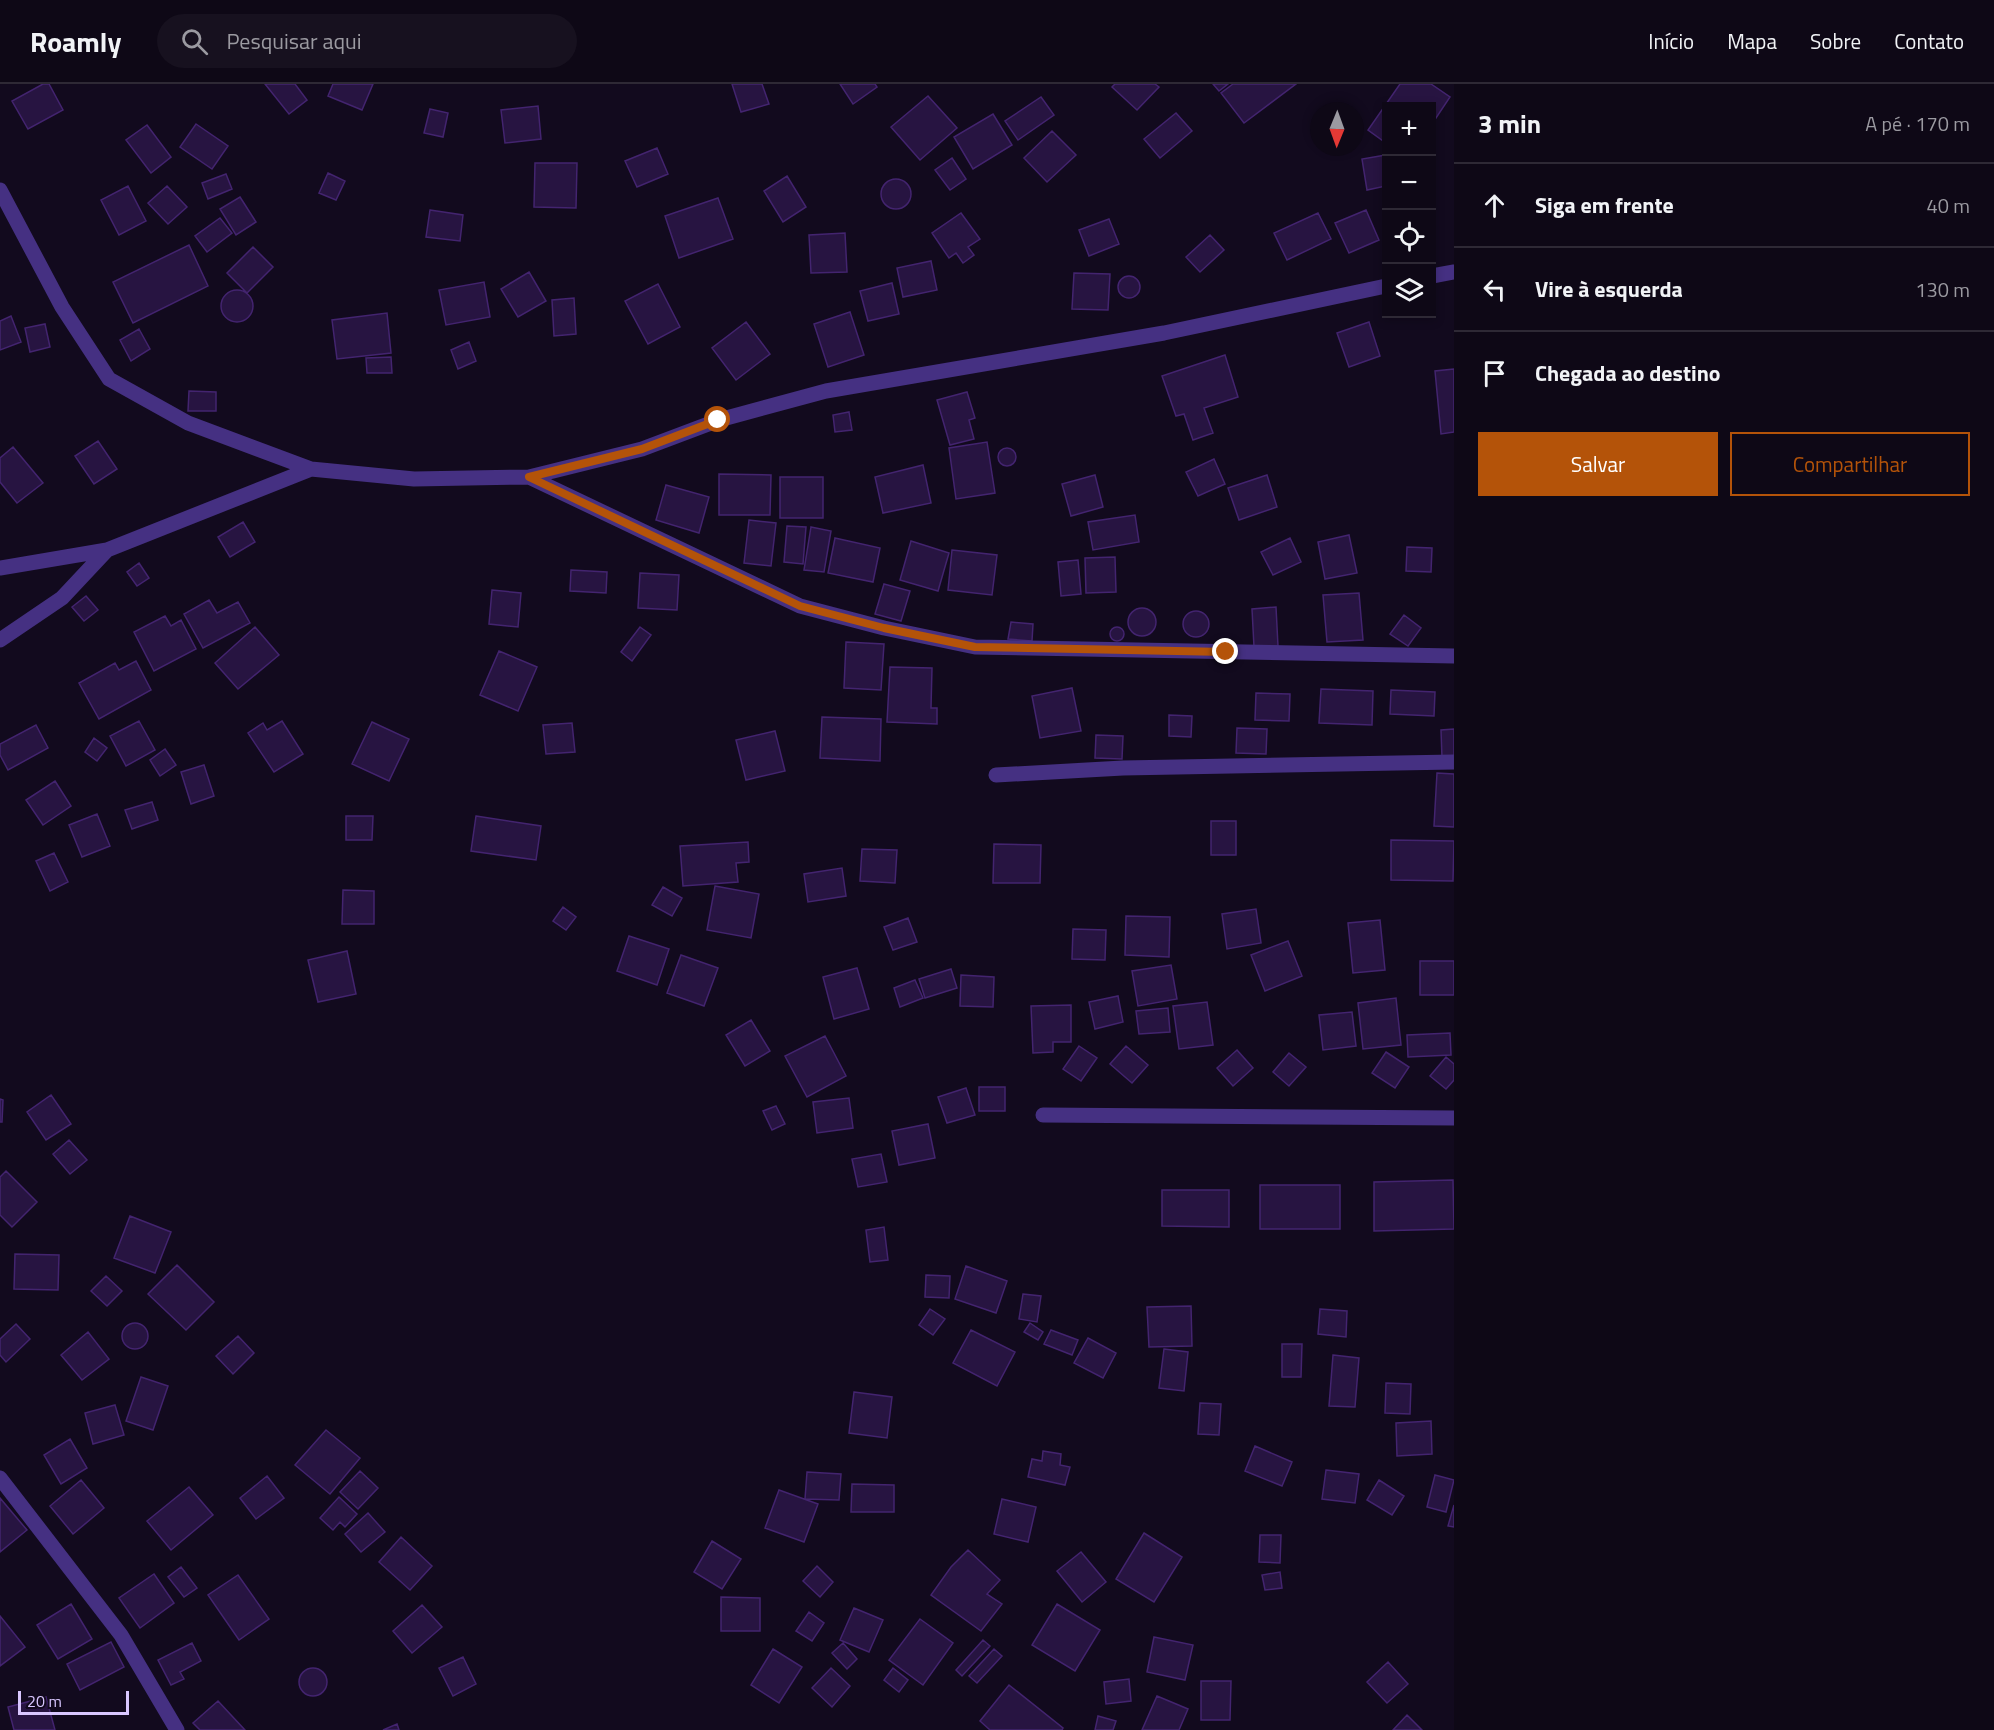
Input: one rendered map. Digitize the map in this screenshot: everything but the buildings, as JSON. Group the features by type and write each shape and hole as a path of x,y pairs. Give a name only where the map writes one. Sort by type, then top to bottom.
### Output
{"street":[{"path":"0,190 62,307 109,379 188,423 311,468 414,479 529,477 642,449 718,420 825,391 1164,333 1382,287"},
{"path":"1436,275 1454,272"},
{"path":"0,568 107,550 311,468"},
{"path":"529,477 800,606 884,628 975,647 1454,656"},
{"path":"0,640 62,598 107,550"},
{"path":"996,775 1123,768 1454,762"},
{"path":"1043,1115 1454,1118"},
{"path":"0,1478 121,1635 177,1730"}],"route":[{"path":"718,420 642,449 529,477 800,606 884,628 975,647 1226,652"}]}
